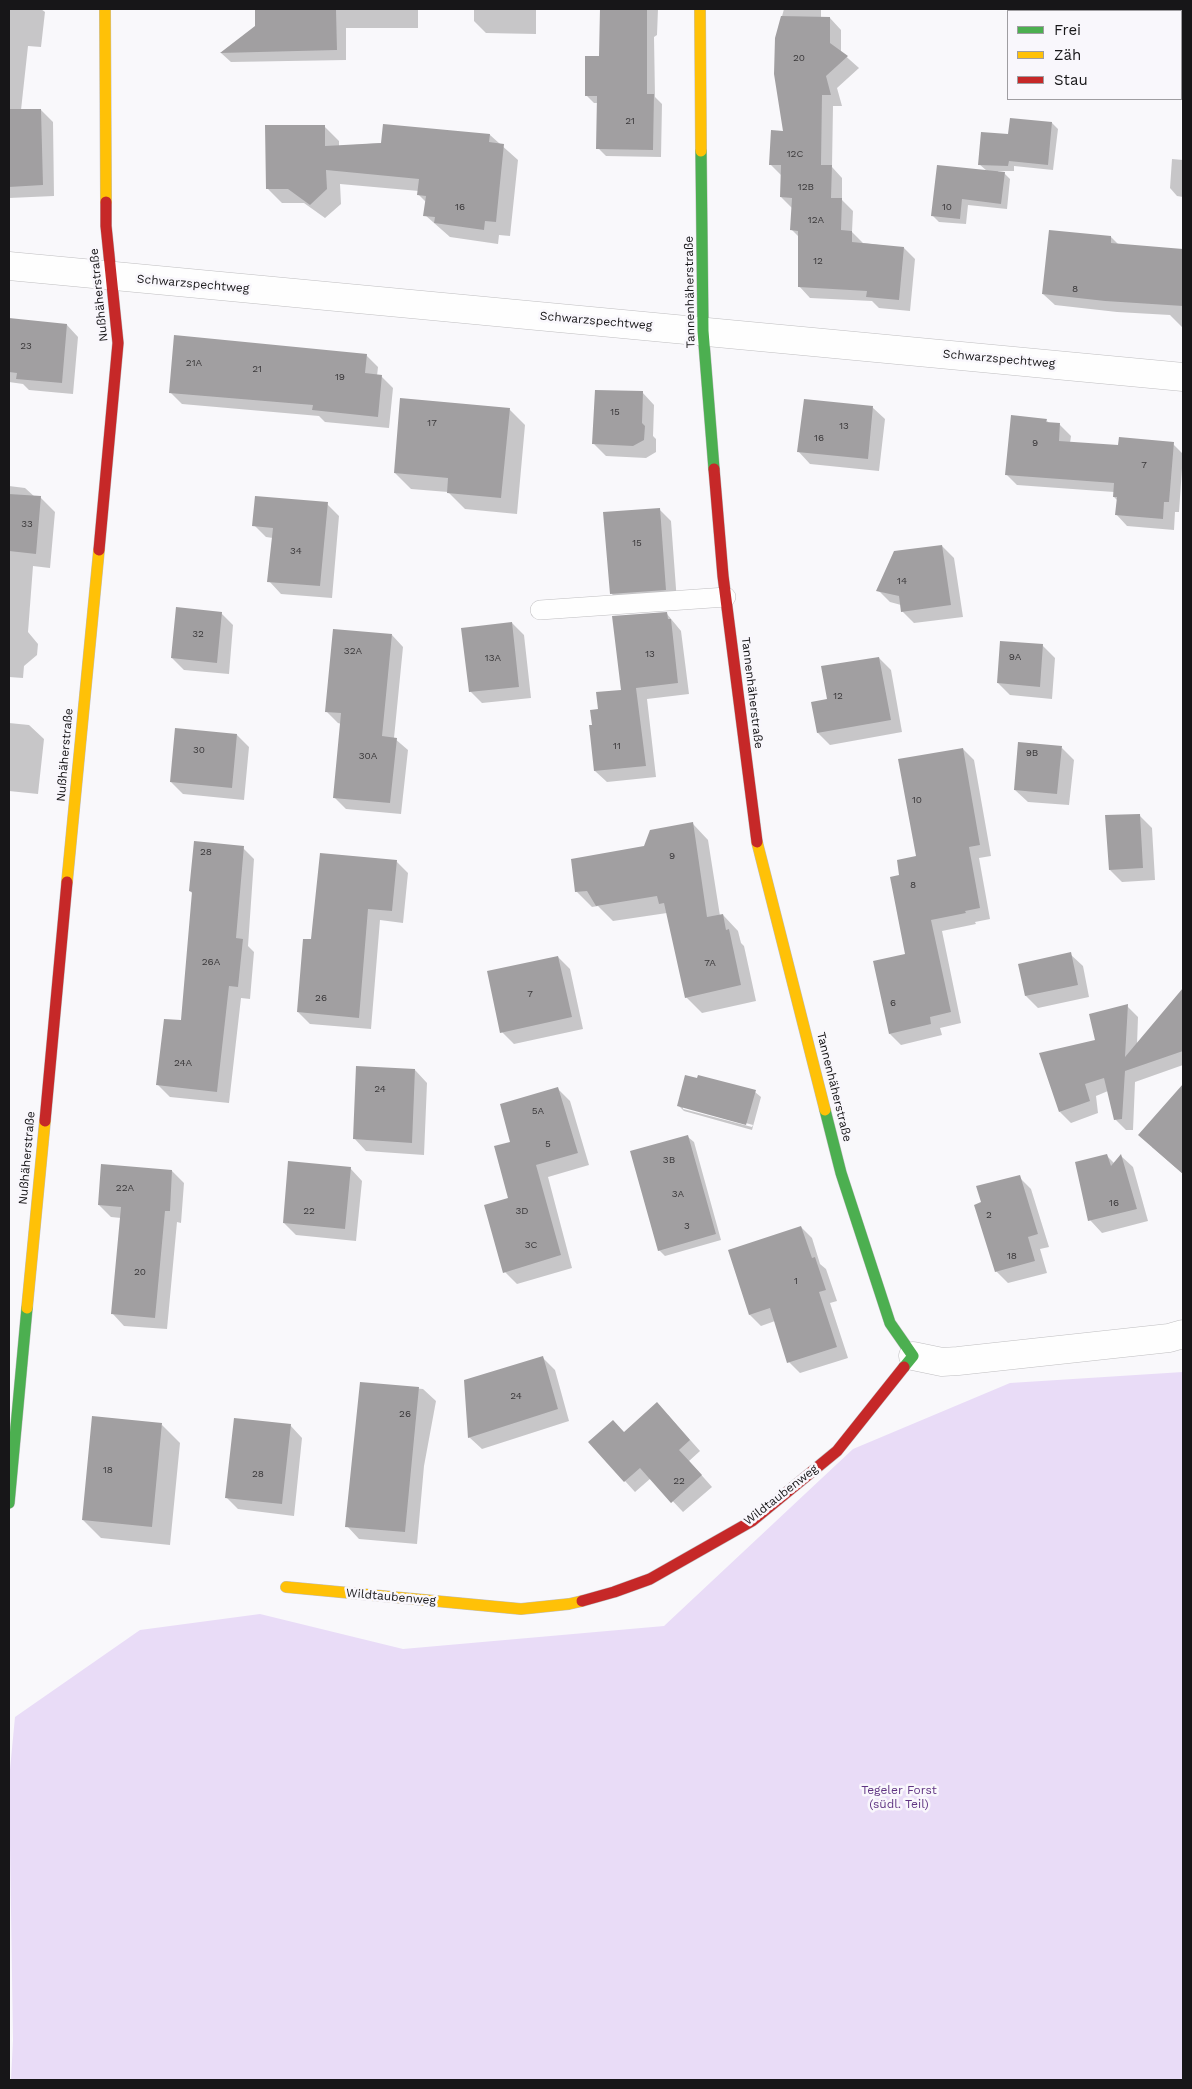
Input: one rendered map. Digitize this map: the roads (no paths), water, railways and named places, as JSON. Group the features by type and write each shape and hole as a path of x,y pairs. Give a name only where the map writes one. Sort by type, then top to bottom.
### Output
{"street":[{"name":"Nußhäherstraße","path":"9,1503 118,344 106,226 105,9"},
{"name":"Tannenhäherstraße","path":"700,9 703,331 726,597 758,848 842,1173 890,1323 913,1356"},
{"name":"Schwarzspechtweg","path":"9,266 1183,376"},
{"path":"913,1356 942,1362 958,1361 1169,1338 1183,1334"},
{"name":"Wildtaubenweg","path":"286,1587 521,1609 569,1604 614,1592 650,1579 752,1521 837,1451 913,1356"}],"lane":[{"path":"540,610 726,597"}],"park label":[{"name":"Tegeler Forst (südl. Teil)","path":"899,1797"}]}
